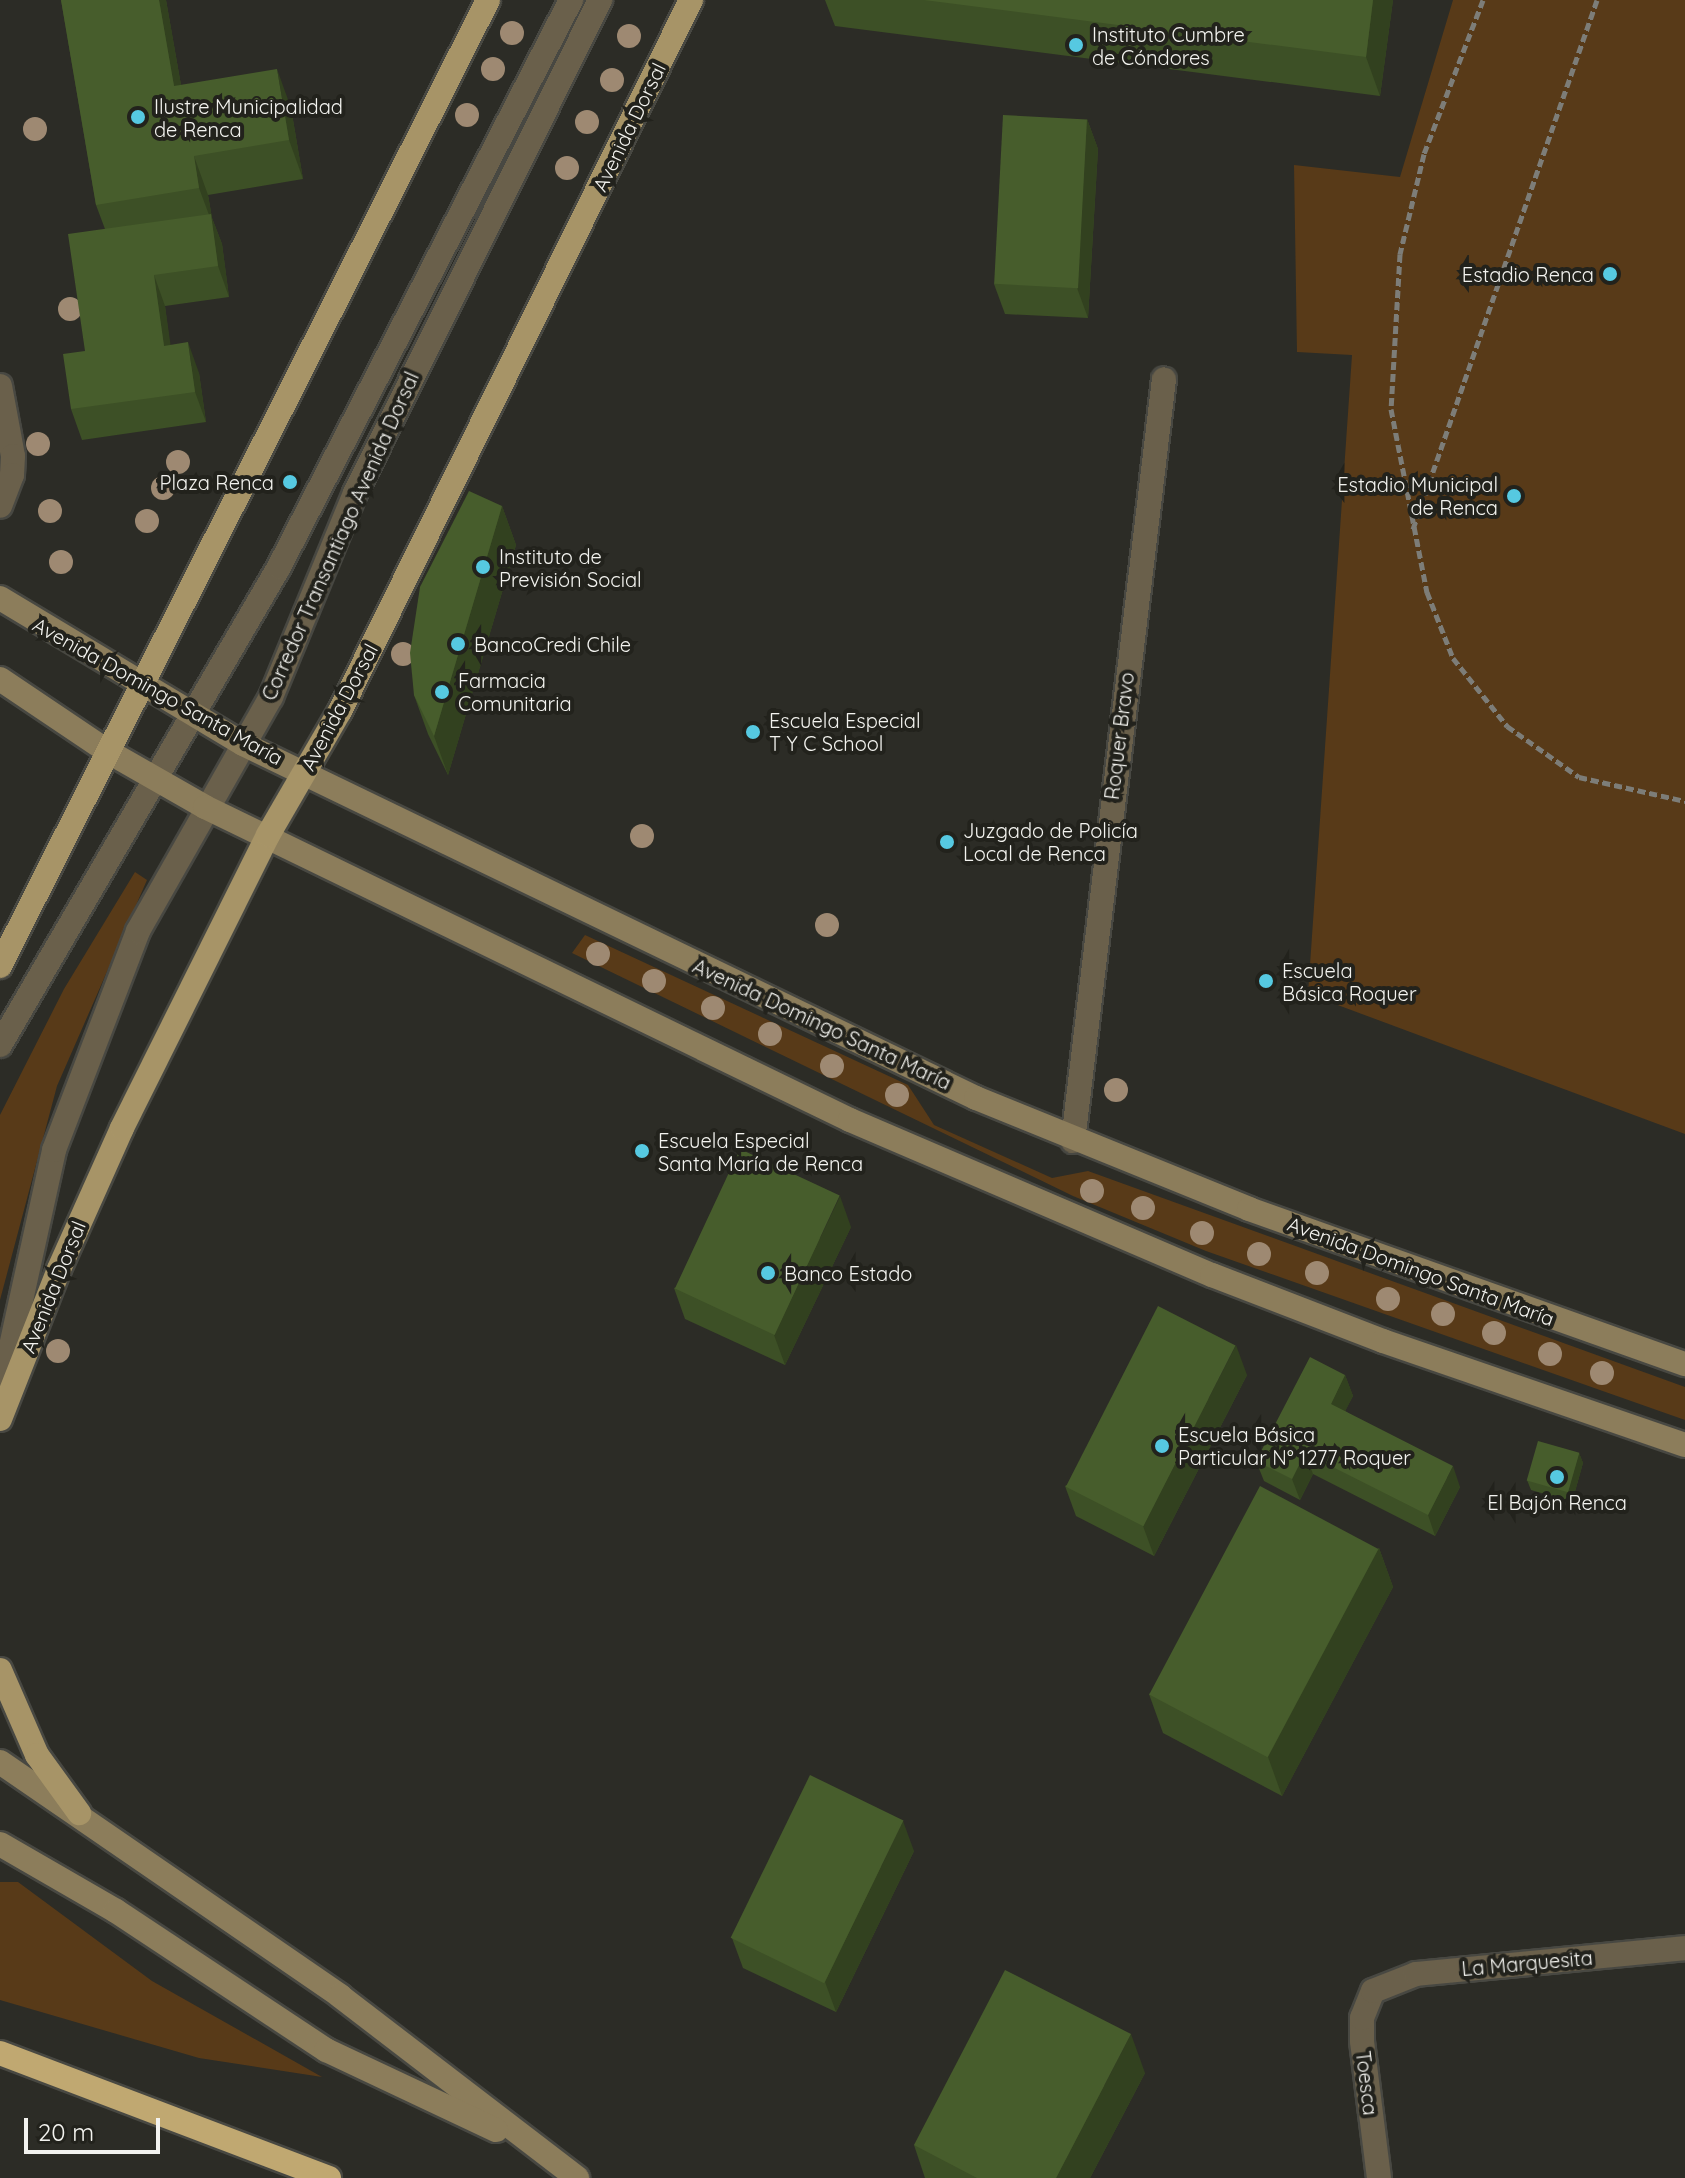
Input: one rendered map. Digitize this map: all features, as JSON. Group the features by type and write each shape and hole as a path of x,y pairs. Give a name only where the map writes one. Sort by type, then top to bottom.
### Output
{"highway":[{"path":"0,2053 329,2178"}],"main road":[{"path":"0,966 488,0"},
{"name":"Avenida Dorsal","path":"0,1419 90,1196 268,835 340,711 691,0"},
{"name":"Avenida Domingo Santa María","path":"0,598 141,686 243,744 618,927 1073,1141 1685,1364"},
{"path":"0,679 107,751 205,807 268,835 660,1030 1042,1205 1383,1341 1685,1445"},
{"path":"0,1670 37,1755 79,1813"},
{"path":"0,1762 79,1813 340,1996 527,2144 577,2178"},
{"path":"0,1844 116,1911 326,2050 527,2144"}],"street":[{"name":"Corredor Transantiago Avenida Dorsal","path":"0,1045 196,715 391,357 571,0"},
{"name":"Corredor Transantiago Avenida Dorsal","path":"0,1396 39,1204 71,1098 138,931 205,807 271,697 355,493 600,0"},
{"name":"Roquer Bravo","path":"1073,1141 1164,379"},
{"path":"0,386 13,456 12,475 0,506"},
{"name":"La Marquesita","path":"1373,1991 1416,1974 1685,1948"},
{"name":"Toesca","path":"1373,1991 1362,2018 1362,2041 1379,2178"}],"path":[{"path":"1483,0 1424,154 1400,254 1391,409 1412,530 1427,592 1453,658 1507,726 1579,777 1685,801"},
{"path":"1412,530 1597,0"}],"shaded area":[{"name":"Estadio Municipal de Renca","path":"1453,0 1685,0 1685,1134 1308,994 1352,355 1297,352 1294,165 1400,177"},
{"path":"135,872 147,880 57,1086 0,1300 0,1115 64,989"},
{"path":"585,935 908,1085 934,1125 1052,1178 1088,1171 1685,1387 1685,1420 1206,1251 1073,1196 572,953"},
{"path":"0,1882 18,1882 152,1981 322,2077 199,2058 0,2000"}],"building":[{"name":"Ilustre Municipalidad de Renca","path":"61,0 159,0 174,86 277,69 289,140 194,156 199,188 96,205"},
{"path":"924,0 1373,0 1366,57"},
{"path":"1003,115 1087,119 1078,288 994,284"},
{"path":"211,214 218,266 154,275 164,346 188,342 195,392 71,409 63,354 85,351 68,234"},
{"path":"469,491 502,506 434,736 414,695 410,653 420,587"},
{"name":"Banco Estado","path":"740,1149 840,1195 775,1335 675,1289"},
{"name":"Escuela Básica Particular N° 1277 Roquer","path":"1158,1306 1236,1345 1143,1526 1066,1487"},
{"path":"1310,1357 1345,1375 1331,1404 1453,1466 1428,1515 1305,1453 1292,1479 1256,1461"},
{"name":"El Bajón Renca","path":"1538,1441 1579,1453 1568,1492 1527,1480"},
{"path":"1260,1486 1378,1549 1268,1757 1149,1694"},
{"path":"810,1775 903,1821 824,1983 731,1938"},
{"path":"1005,1970 1131,2034 1056,2178 977,2178 914,2145"}],"place":[{"name":"Instituto Cumbre de Cóndores","path":"1076,45"},
{"name":"Ilustre Municipalidad de Renca","path":"138,117"},
{"name":"Estadio Renca","path":"1610,274"},
{"name":"Plaza Renca","path":"290,482"},
{"name":"Estadio Municipal de Renca","path":"1514,496"},
{"name":"Instituto de Previsión Social","path":"483,567"},
{"name":"BancoCredi Chile","path":"458,644"},
{"name":"Farmacia Comunitaria","path":"442,692"},
{"name":"Escuela Especial T Y C School","path":"753,732"},
{"name":"Juzgado de Policía Local de Renca","path":"947,842"},
{"name":"Escuela Básica Roquer","path":"1266,981"},
{"name":"Escuela Especial Santa María de Renca","path":"642,1151"},
{"name":"Banco Estado","path":"768,1273"},
{"name":"Escuela Básica Particular N° 1277 Roquer","path":"1162,1446"},
{"name":"El Bajón Renca","path":"1557,1477"}]}
